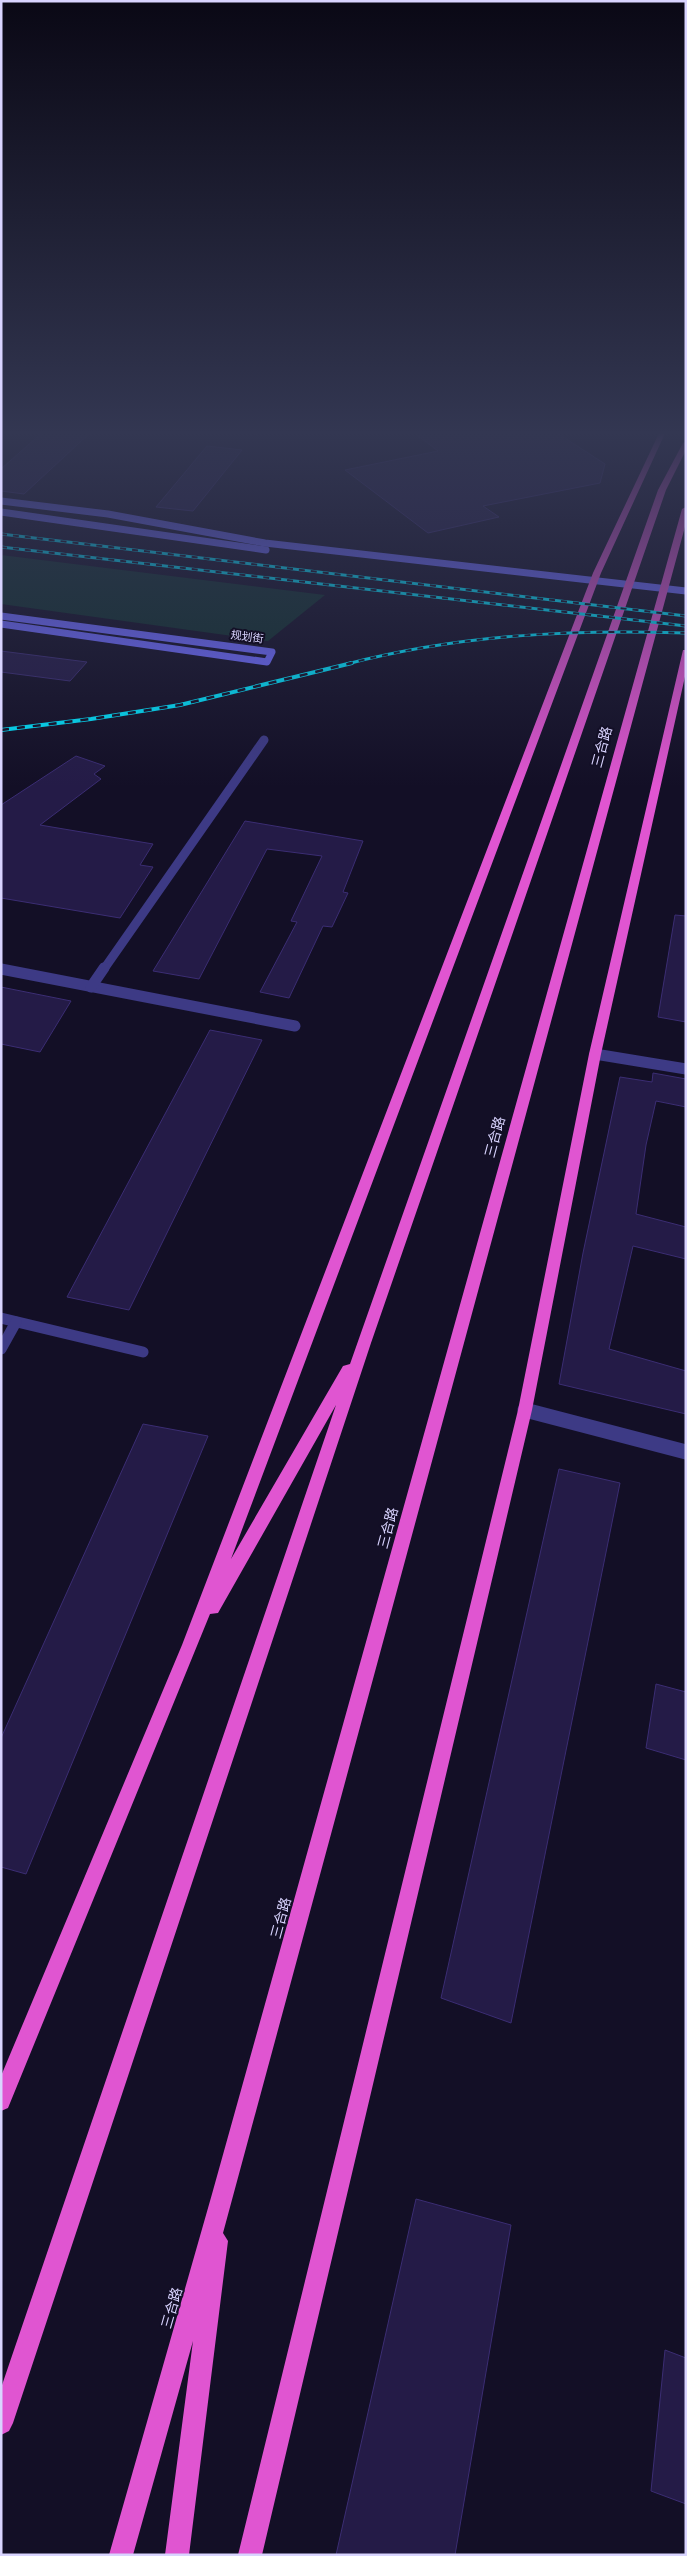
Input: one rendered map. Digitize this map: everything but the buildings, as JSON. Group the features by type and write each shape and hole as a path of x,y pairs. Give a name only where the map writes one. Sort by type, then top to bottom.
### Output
{"highway":[{"path":"1,2101 190,1645 597,574 609,548"},
{"path":"1,2423 364,1343 642,548"},
{"name":"三合路","path":"121,2555 223,2194 675,548"},
{"path":"250,2555 525,1410 595,1054 686,652"},
{"path":"190,1645 364,1343"},
{"path":"177,2555 223,2194"}],"main road":[{"path":"253,548 686,591"},
{"path":"308,548 686,596"},
{"path":"366,548 597,574"},
{"name":"规划街","path":"1,616 272,652 267,662 1,624"}],"street":[{"path":"91,987 264,740"},
{"path":"1,969 295,1026"},
{"path":"595,1054 686,1069"},
{"path":"1,1318 143,1352"},
{"path":"1,1349 16,1322"},
{"path":"525,1410 686,1452"}],"green space":[{"path":"1,555 325,595 268,641 1,604"}],"railway":[{"path":"12,548 686,626"},
{"path":"120,548 686,616"},
{"path":"347,664 431,646 515,636 600,632 686,633"},
{"path":"1,730 91,719 180,705 352,663"}]}
